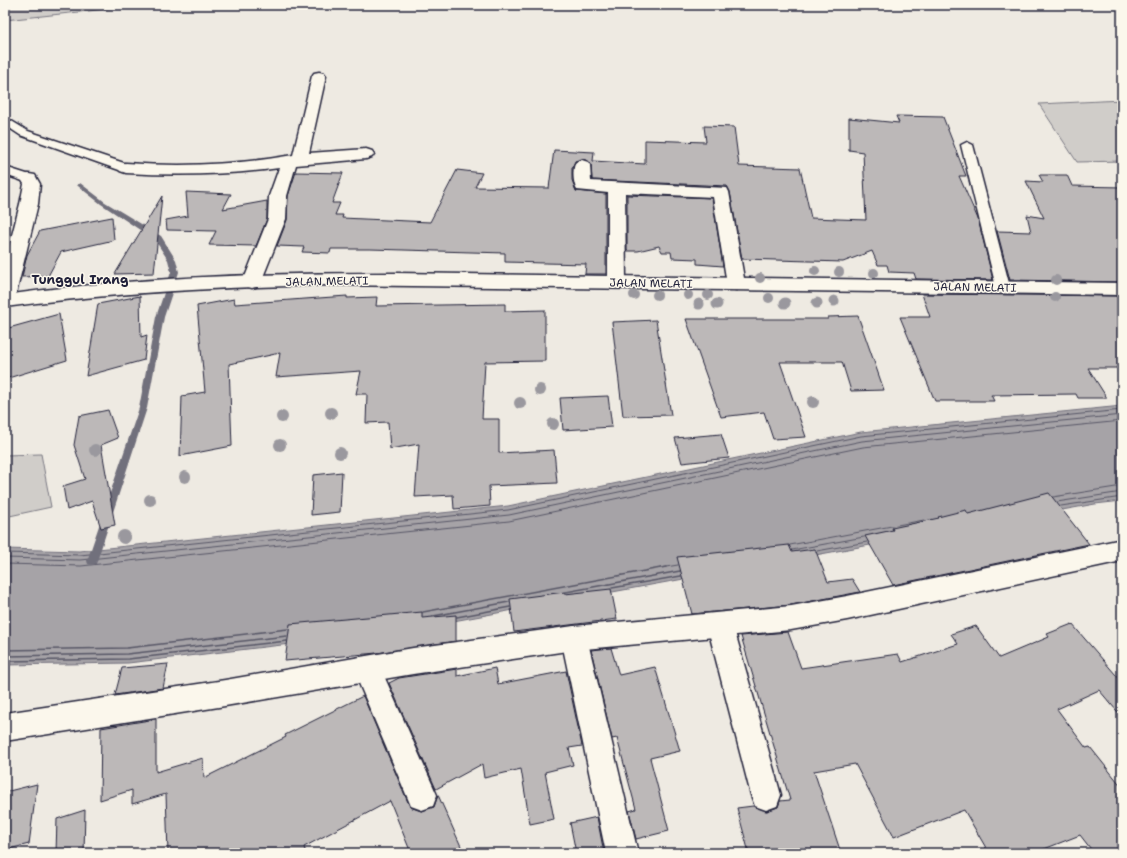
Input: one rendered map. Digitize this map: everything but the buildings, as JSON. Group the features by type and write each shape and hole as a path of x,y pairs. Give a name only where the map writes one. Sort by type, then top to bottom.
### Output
{"street":[{"path":"252,282 277,219 278,196 294,160 319,76"},
{"path":"126,168 165,172 202,170 366,154"},
{"path":"582,165 583,186 721,192 736,284"},
{"path":"5,298 29,204 32,184 29,179"},
{"path":"616,188 617,282"},
{"name":"JALAN MELATI","path":"5,301 122,287 180,283 392,280 1122,289"},
{"path":"5,727 225,693 367,669 574,638 791,618 847,608 1122,550"},
{"path":"720,625 766,795"},
{"path":"574,638 622,853"},
{"path":"367,669 422,795"}],"lane":[{"path":"5,120 24,132 126,168"},
{"path":"967,145 1003,287"},
{"path":"5,171 29,179"}],"shaded area":[{"path":"5,5 144,5 5,20"},
{"path":"1122,100 1122,161 1077,162 1039,104"},
{"path":"41,454 51,507 5,517 5,455"}],"water":[{"path":"1122,406 1122,501 1095,504 393,632 128,663 5,665 5,549 79,551 508,506 861,432"}],"waterway":[{"path":"80,185 103,203 158,238 172,260 175,272 160,317 143,408 92,561"}],"district":[{"name":"Tunggul Irang","path":"80,279"}]}
